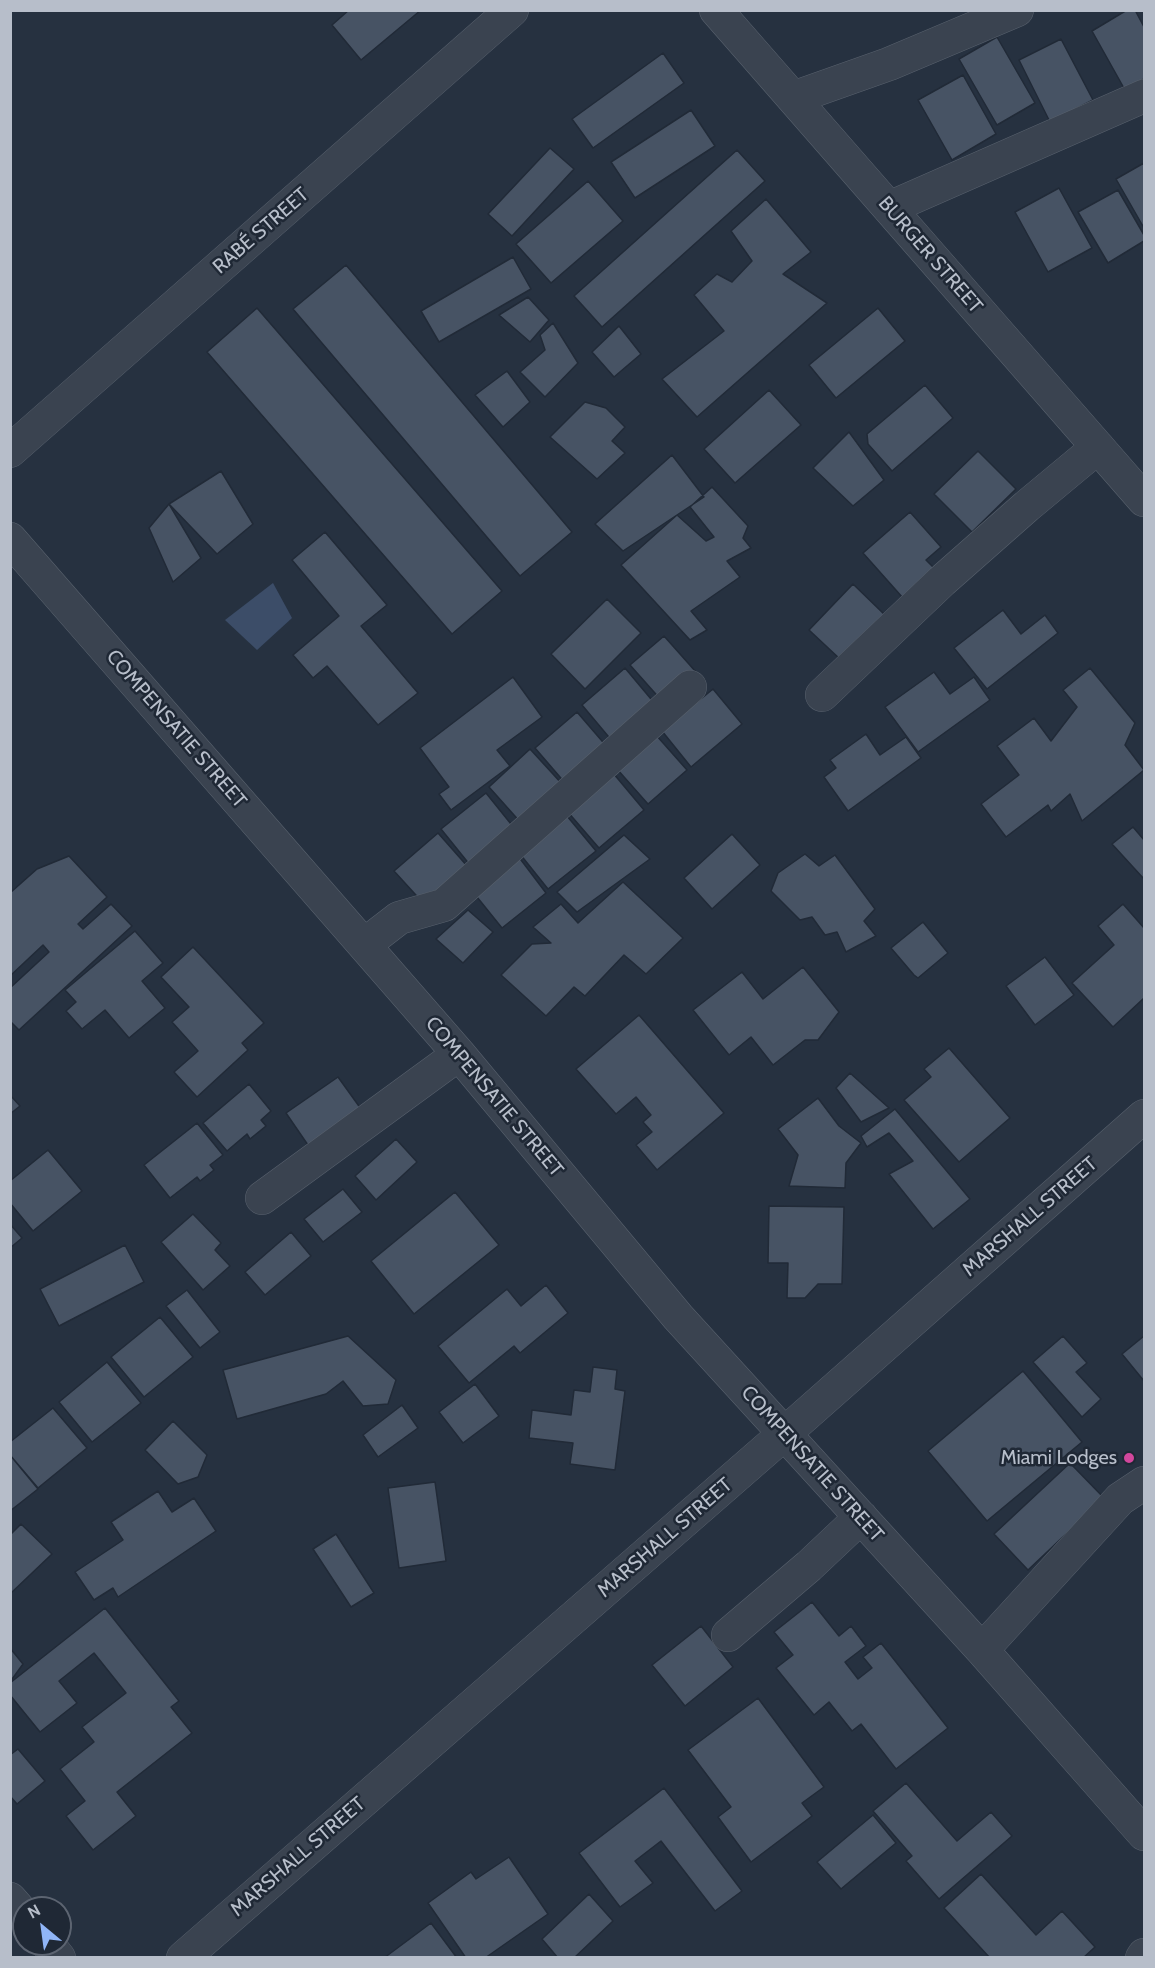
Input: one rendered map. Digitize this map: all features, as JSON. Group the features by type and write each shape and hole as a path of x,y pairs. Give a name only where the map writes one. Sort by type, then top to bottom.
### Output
{"street":[{"name":"RABÉ STREET","path":"10,451 512,10"},
{"name":"BURGER STREET","path":"716,10 1144,500"},
{"path":"793,98 889,64 1017,10"},
{"path":"889,208 1144,96"},
{"path":"822,695 942,581 1098,447"},
{"name":"COMPENSATIE STREET","path":"10,539 459,1054 678,1317 982,1650 1144,1834"},
{"path":"364,945 399,918 444,904 690,687"},
{"path":"262,1198 459,1054"},
{"name":"MARSHALL STREET","path":"183,1958 784,1434 1144,1116"},
{"path":"982,1650 1120,1499 1144,1483"},
{"path":"728,1635 809,1566 861,1517"}],"water":[{"path":"273,583 292,618 257,650 225,620"}],"building":[{"path":"349,10 421,10 361,60 332,25"},
{"path":"1127,10 1135,10 1144,27 1144,79 1125,90 1092,31"},
{"path":"997,37 1035,103 997,125 959,59"},
{"path":"1061,39 1093,100 1050,122 1019,60"},
{"path":"663,53 684,83 593,148 572,119"},
{"path":"963,75 996,134 952,160 918,100"},
{"path":"691,110 715,146 635,198 611,162"},
{"path":"550,148 574,169 512,236 488,214"},
{"path":"737,150 765,181 602,327 574,296"},
{"path":"1144,163 1144,228 1116,179"},
{"path":"588,181 623,221 551,283 516,244"},
{"path":"1059,188 1092,248 1048,272 1015,212"},
{"path":"1118,190 1144,235 1144,241 1108,263 1078,212"},
{"path":"766,199 811,252 783,274 827,303 697,417 662,379 724,331 694,295 717,274 732,282 752,261 731,231"},
{"path":"513,257 531,289 439,342 421,311"},
{"path":"346,265 572,532 520,576 293,309"},
{"path":"528,297 549,320 530,342 499,315"},
{"path":"257,308 502,591 452,634 207,352"},
{"path":"878,308 905,341 836,398 809,365"},
{"path":"553,323 578,363 545,397 520,372 545,350 540,335"},
{"path":"619,326 641,354 614,377 592,352"},
{"path":"507,371 530,402 503,427 475,395"},
{"path":"925,385 953,418 892,471 868,444 867,434"},
{"path":"769,390 801,425 735,483 704,449"},
{"path":"585,402 606,408 625,427 612,441 625,453 597,479 550,437"},
{"path":"849,432 884,480 853,506 813,468"},
{"path":"978,451 1016,489 972,532 934,494"},
{"path":"672,455 704,497 623,551 595,524"},
{"path":"221,471 253,524 217,554 169,504"},
{"path":"712,487 748,526 743,538 751,548 727,561 740,577 691,611 707,630 690,640 621,565 677,515 706,541 714,537 690,507"},
{"path":"169,504 201,558 173,582 149,528"},
{"path":"910,512 941,547 926,560 936,570 903,598 863,553"},
{"path":"325,532 387,605 361,626 418,693 378,725 327,666 313,678 293,655 339,616 292,560"},
{"path":"853,584 887,617 841,660 809,630"},
{"path":"607,599 641,633 585,689 551,654"},
{"path":"1003,610 1021,634 1045,615 1058,633 987,689 954,648"},
{"path":"664,636 696,672 662,701 630,665"},
{"path":"625,668 656,705 613,742 582,705"},
{"path":"1090,668 1135,723 1125,745 1144,770 1082,821 1070,794 1051,811 1048,805 1006,837 981,804 1019,775 997,746 1034,718 1051,741 1077,707 1063,690"},
{"path":"934,672 950,694 974,677 990,700 918,752 885,707"},
{"path":"513,677 542,717 497,750 510,766 451,810 439,794 449,787 420,748"},
{"path":"713,689 742,724 691,767 662,731"},
{"path":"577,712 608,748 566,784 535,748"},
{"path":"866,734 880,755 906,737 921,758 848,811 824,777 836,768 830,760"},
{"path":"656,735 687,770 648,804 617,769"},
{"path":"530,749 563,785 522,824 489,787"},
{"path":"613,773 644,810 599,848 567,811"},
{"path":"486,793 515,829 470,865 441,829"},
{"path":"567,816 596,851 548,889 520,854"},
{"path":"1133,827 1144,840 1144,879 1112,844"},
{"path":"438,833 468,867 425,905 394,871"},
{"path":"732,834 760,865 712,909 684,878"},
{"path":"624,835 650,859 577,912 557,892"},
{"path":"805,854 819,866 835,855 875,909 864,921 876,936 846,952 837,932 825,935 812,917 800,920 771,891 778,873"},
{"path":"69,856 107,897 78,924 83,929 111,904 132,926 19,1030 10,1021 10,988 49,952 43,945 10,976 10,893 37,869"},
{"path":"518,856 546,893 502,928 473,892"},
{"path":"623,882 683,938 646,974 624,955 585,996 574,987 546,1016 501,975 532,944 551,943 533,927 561,904 578,923"},
{"path":"1123,904 1144,928 1144,998 1113,1027 1072,983 1114,945 1098,926"},
{"path":"468,910 493,932 463,963 436,939"},
{"path":"923,922 948,953 918,978 891,948"},
{"path":"135,931 163,963 142,981 165,1008 129,1038 105,1010 82,1029 66,1011 76,1002 65,990"},
{"path":"193,947 264,1023 242,1043 248,1050 197,1097 174,1072 198,1051 172,1022 189,1007 161,977"},
{"path":"1045,957 1074,995 1035,1025 1006,986"},
{"path":"803,967 839,1012 818,1040 805,1040 773,1065 751,1037 729,1055 693,1010 742,972 763,999"},
{"path":"639,1015 724,1113 657,1170 636,1145 652,1132 643,1122 651,1115 636,1097 616,1114 576,1069"},
{"path":"949,1048 1010,1118 959,1162 904,1100 931,1077 924,1069"},
{"path":"850,1073 889,1108 861,1122 836,1088"},
{"path":"338,1077 374,1127 321,1164 286,1113"},
{"path":"249,1084 271,1111 261,1120 266,1126 250,1139 247,1134 227,1151 203,1123"},
{"path":"10,1095 20,1106 10,1114"},
{"path":"818,1098 839,1126 861,1143 846,1163 845,1188 789,1186 798,1155 778,1129"},
{"path":"895,1109 970,1199 933,1229 889,1174 913,1161 889,1133 867,1147 861,1136"},
{"path":"197,1123 223,1155 210,1165 214,1170 200,1181 197,1177 170,1198 144,1165"},
{"path":"396,1139 417,1162 376,1200 355,1176"},
{"path":"48,1150 82,1191 33,1231 10,1203 10,1181"},
{"path":"343,1189 362,1212 323,1242 304,1219"},
{"path":"455,1192 499,1245 414,1314 371,1261"},
{"path":"769,1206 844,1207 842,1284 818,1284 805,1298 787,1298 788,1263 768,1263"},
{"path":"193,1214 221,1243 215,1250 230,1266 203,1290 161,1242"},
{"path":"10,1224 22,1238 10,1248"},
{"path":"291,1232 311,1256 265,1295 245,1272"},
{"path":"125,1245 144,1282 59,1326 40,1289"},
{"path":"546,1285 568,1313 520,1353 514,1346 469,1383 438,1346 507,1289 521,1306"},
{"path":"187,1290 220,1332 200,1348 166,1306"},
{"path":"160,1317 193,1357 144,1397 111,1357"},
{"path":"348,1336 396,1380 388,1404 363,1406 343,1381 326,1394 237,1419 223,1370"},
{"path":"1063,1336 1087,1363 1076,1372 1101,1399 1082,1417 1033,1362"},
{"path":"1144,1336 1144,1381 1122,1354"},
{"path":"107,1362 141,1403 92,1442 59,1402"},
{"path":"593,1367 617,1370 615,1389 625,1391 615,1470 570,1464 573,1443 529,1438 532,1410 571,1415 574,1390 590,1392"},
{"path":"1023,1371 1082,1442 987,1521 928,1451"},
{"path":"475,1384 499,1416 463,1443 439,1412"},
{"path":"402,1405 418,1428 378,1457 363,1435"},
{"path":"53,1408 87,1448 38,1488 10,1455 10,1442"},
{"path":"173,1421 207,1455 198,1477 178,1484 145,1450"},
{"path":"10,1455 38,1489 10,1511"},
{"path":"1070,1463 1104,1498 1028,1570 994,1534"},
{"path":"435,1482 446,1561 399,1568 388,1488"},
{"path":"158,1491 172,1512 194,1498 216,1531 118,1597 113,1588 94,1600 75,1572 123,1540 111,1522"},
{"path":"21,1524 52,1554 10,1594 10,1535"},
{"path":"336,1534 374,1593 351,1607 313,1549"},
{"path":"812,1602 839,1636 851,1626 866,1646 845,1662 858,1679 872,1668 863,1657 881,1643 948,1728 896,1769 861,1724 852,1731 829,1702 814,1715 776,1668 793,1655 774,1632"},
{"path":"105,1608 179,1701 171,1707 192,1733 117,1792 136,1816 93,1850 66,1816 85,1801 60,1769 94,1742 82,1727 126,1693 94,1653 59,1681 77,1703 40,1732 10,1695 10,1683"},
{"path":"701,1626 733,1667 685,1706 652,1665"},
{"path":"10,1648 23,1664 10,1682"},
{"path":"758,1698 824,1787 802,1803 812,1816 751,1862 718,1817 731,1807 688,1750"},
{"path":"18,1749 45,1781 17,1804 10,1796 10,1755"},
{"path":"906,1783 957,1841 991,1812 1012,1836 939,1899 906,1861 912,1856 873,1811"},
{"path":"664,1788 742,1891 715,1911 661,1841 635,1861 653,1883 620,1907 579,1853"},
{"path":"873,1815 896,1843 841,1889 817,1862"},
{"path":"509,1857 548,1914 485,1958 466,1958 428,1903 471,1872 476,1879"},
{"path":"981,1874 1036,1935 1062,1911 1095,1947 1083,1958 990,1958 944,1908"},
{"path":"589,1894 613,1921 574,1958 558,1958 542,1939"},
{"path":"431,1923 457,1958 384,1958"}],"place":[{"name":"Miami Lodges","path":"1129,1458"}]}
